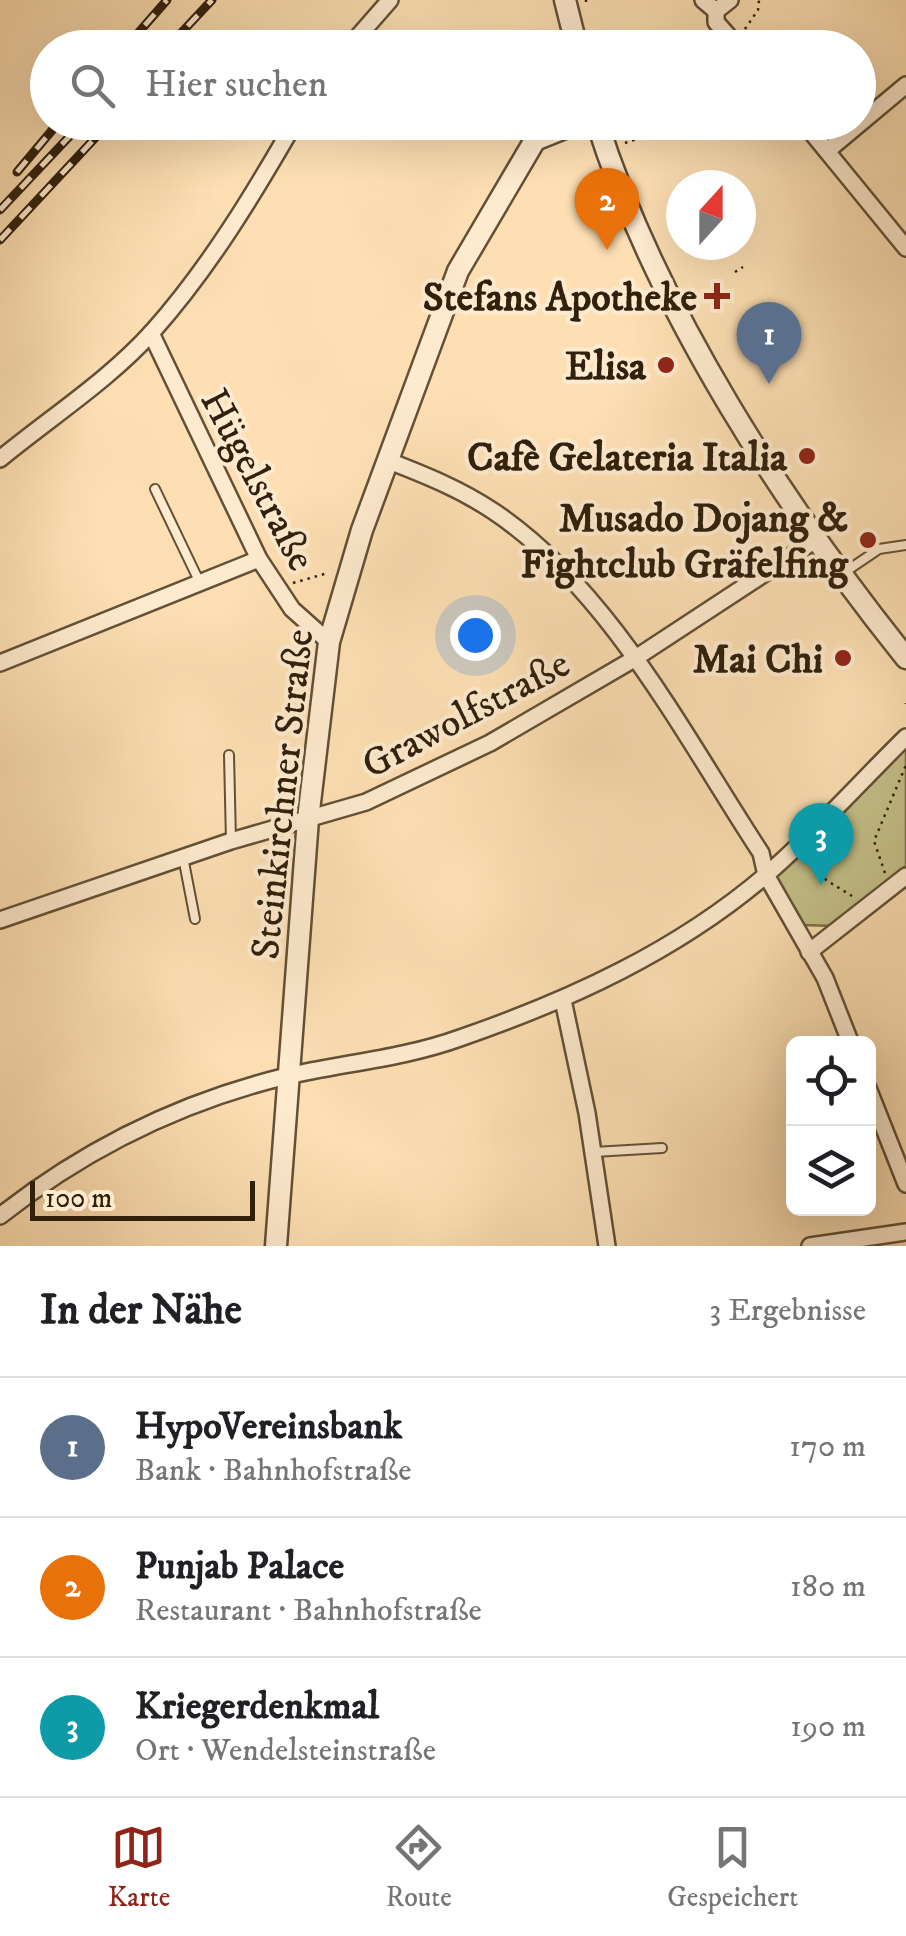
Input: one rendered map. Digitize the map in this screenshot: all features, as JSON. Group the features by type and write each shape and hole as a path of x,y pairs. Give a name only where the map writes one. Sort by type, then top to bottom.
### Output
{"street":[{"path":"364,30 390,0"},
{"path":"564,0 572,30"},
{"path":"723,30 710,5 730,0"},
{"path":"876,109 906,84"},
{"path":"0,459 90,389 151,333 235,222 284,140"},
{"name":"Steinkirchner Straße","path":"276,1246 308,818 328,642 351,566 458,271 507,180 535,140"},
{"path":"603,140 627,209 679,313 817,538 906,658"},
{"path":"818,140 906,248"},
{"path":"827,151 840,140"},
{"name":"Hügelstraße","path":"151,333 259,559 292,609 328,642"},
{"path":"389,461 454,488 534,543 575,583 634,659 761,854 766,875 809,952 847,1036"},
{"name":"Grawolfstraße","path":"0,920 231,841 366,802 490,744 634,659 817,538"},
{"path":"0,663 259,559"},
{"path":"0,1215 48,1179 146,1124 199,1100 286,1076 360,1066 457,1040 563,1000 669,946 766,875 906,736"},
{"path":"809,952 906,876"},
{"path":"563,1000 594,1152 607,1246"},
{"path":"876,1128 906,1184"},
{"path":"810,1246 906,1232"}],"lane":[{"path":"155,489 200,582"},
{"path":"841,574 879,549 906,545"},
{"path":"229,755 231,841"},
{"path":"183,857 194,920"},
{"path":"594,1152 662,1148"}],"path":[{"path":"746,30 759,0"},
{"path":"735,272 743,266"},
{"path":"277,587 351,566"},
{"path":"892,888 874,841 906,765"},
{"path":"804,838 826,880 868,906"}],"shaded area":[{"path":"906,742 906,866 836,926 802,925 775,876"}],"railway":[{"path":"141,30 167,0"},
{"path":"184,30 212,0"},
{"path":"17,172 44,140"},
{"path":"0,210 66,140"},
{"path":"0,240 93,140"}],"place":[{"name":"Punjab Palace","path":"607,250"},
{"name":"Stefans Apotheke","path":"717,296"},
{"name":"Elisa","path":"666,365"},
{"name":"HypoVereinsbank","path":"769,384"},
{"name":"Cafè Gelateria Italia","path":"807,456"},
{"name":"Musado Dojang & Fightclub Gräfelfing","path":"868,540"},
{"name":"Mai Chi","path":"843,658"},
{"name":"Kriegerdenkmal","path":"821,885"}]}
